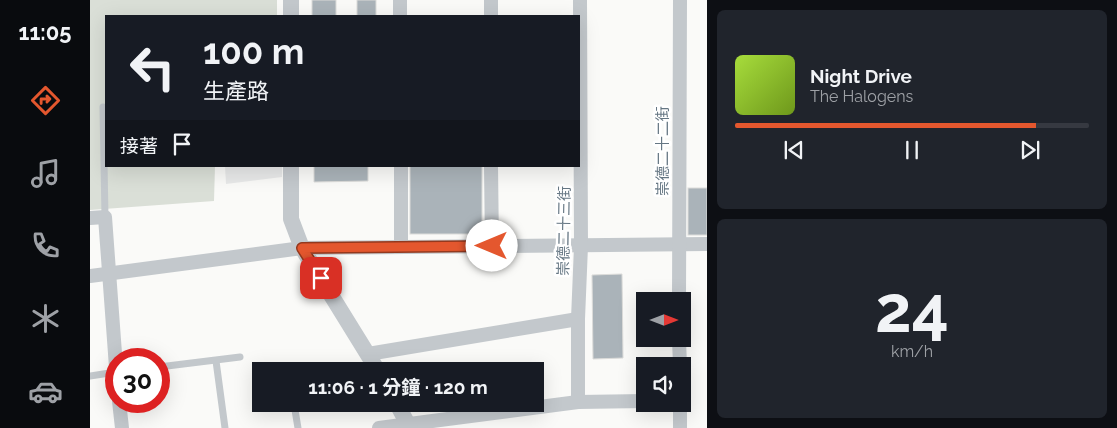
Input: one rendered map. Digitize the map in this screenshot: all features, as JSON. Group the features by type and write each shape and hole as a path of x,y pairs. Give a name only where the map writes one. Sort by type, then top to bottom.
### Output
{"street":[{"path":"291,0 291,15"},
{"path":"400,0 400,15"},
{"path":"491,0 491,15"},
{"name":"崇德二十三街","path":"578,402 578,319 581,246 580,0"},
{"name":"崇德二十二街","path":"679,292 680,0"},
{"path":"291,167 291,219 302,248 373,362"},
{"path":"401,167 401,246"},
{"path":"491,167 492,246"},
{"path":"90,218 105,217 114,348"},
{"path":"90,276 302,248 707,244"},
{"path":"368,354 578,319"},
{"path":"379,428 409,426 578,402 636,401"},
{"path":"401,412 409,426"},
{"path":"680,412 680,428"},
{"path":"120,413 122,428"}],"lane":[{"path":"103,107 105,217"},
{"path":"170,366 240,357"},
{"path":"216,360 225,428"},
{"path":"90,376 105,374"},
{"path":"295,412 298,428"}],"shaded area":[{"path":"90,0 277,0 277,15 105,15 105,167 215,167 214,201 90,210"},
{"path":"225,167 282,167 282,177 226,184"}],"building":[{"path":"312,0 336,0 336,15 312,15"},
{"path":"357,0 376,0 376,15 357,15"},
{"path":"314,167 368,167 368,181 314,182"},
{"path":"410,167 482,167 482,234 410,234"},
{"path":"688,188 707,188 707,235 688,235"},
{"path":"622,274 623,358 593,359 592,275"}],"route":[{"path":"321,278 302,248 492,246"}]}
